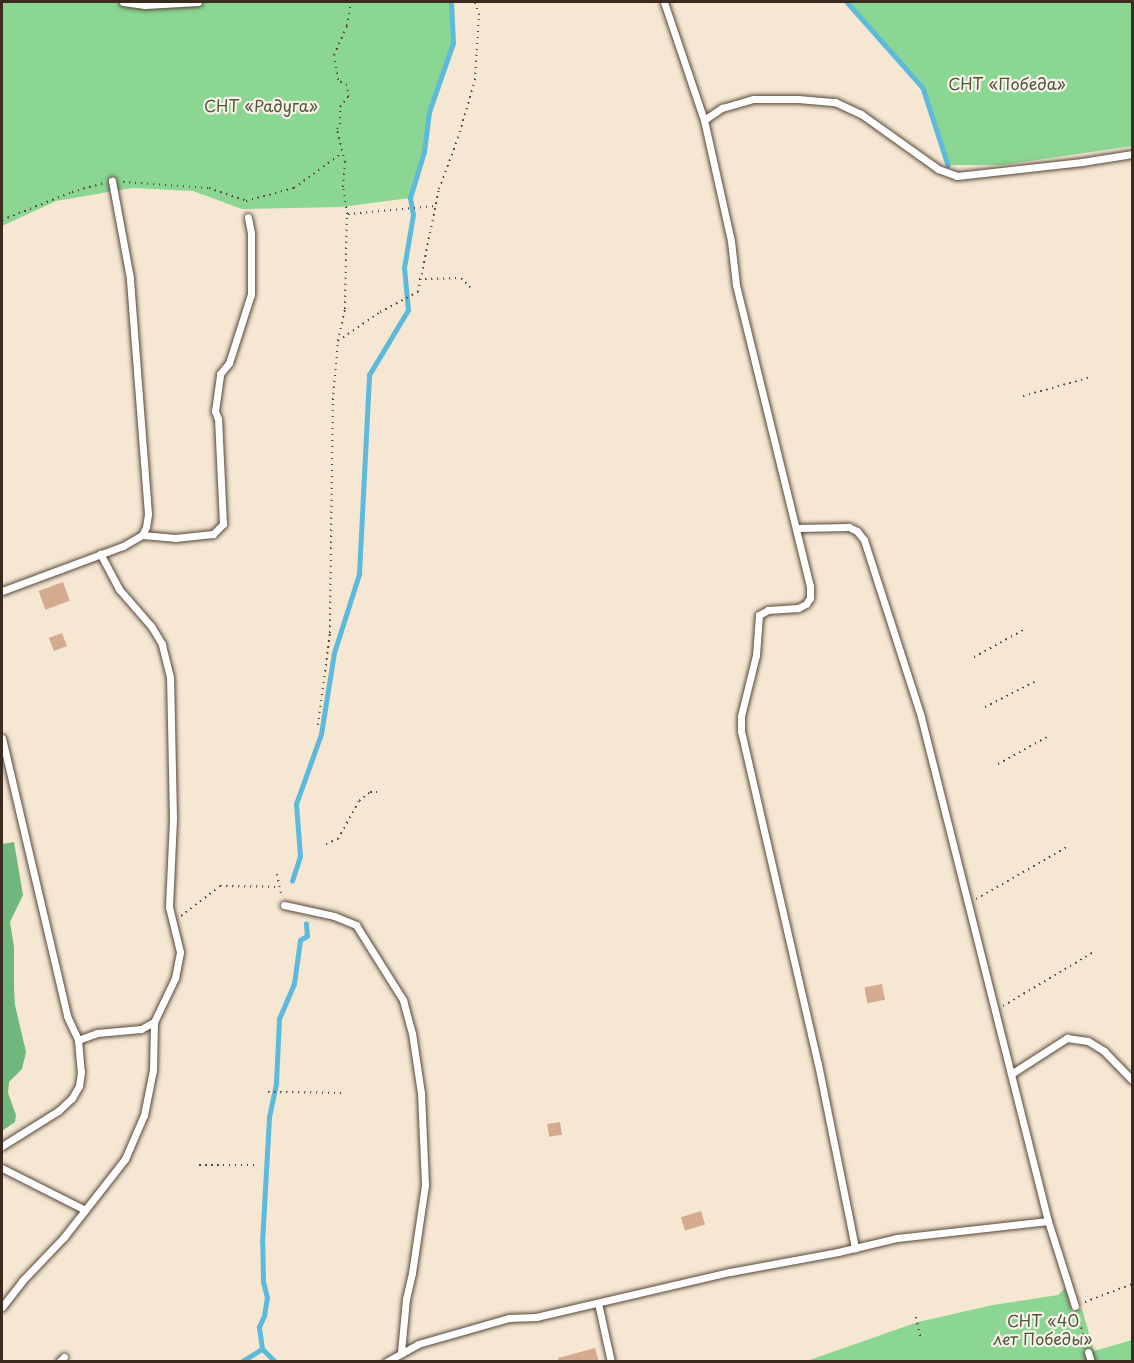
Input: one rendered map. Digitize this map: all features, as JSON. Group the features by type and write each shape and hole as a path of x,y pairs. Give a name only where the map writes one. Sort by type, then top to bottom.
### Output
{"lane":[{"path":"123,2 145,5 198,2"},
{"path":"664,2 704,120 731,241 736,285 784,488 797,528 810,586 810,598 806,604 798,608 768,610 759,615 756,655 741,716 741,731 818,1064 855,1248"},
{"path":"704,120 722,108 753,99 834,102 861,114 938,169 957,176 1132,154"},
{"path":"112,181 130,278 148,514 142,535"},
{"path":"2,591 123,546 142,535 175,538 213,534 224,524 218,419 215,411 220,374 229,363 251,294 253,267 248,217"},
{"path":"797,528 849,527 857,531 864,540 921,717 1048,1221 1075,1306"},
{"path":"2,1307 85,1210 125,1159 144,1114 153,1070 154,1022 175,978 180,952 168,907 173,818 170,677 162,644 151,626 119,589 99,554"},
{"path":"2,738 67,1016 78,1040 81,1072 79,1086 72,1098 58,1111 2,1146"},
{"path":"284,904 334,916 357,925 403,999 412,1034 421,1093 425,1185 406,1299 401,1352"},
{"path":"78,1040 97,1033 141,1029 154,1022"},
{"path":"1011,1074 1067,1038 1088,1041 1104,1051 1132,1080"},
{"path":"2,1168 85,1210"},
{"path":"386,1362 418,1344 509,1318 536,1317 730,1272 897,1238 1048,1221"},
{"path":"598,1303 611,1362"},
{"path":"1088,1352 1091,1362"}],"path":[{"path":"318,725 330,633 333,400 338,341 345,309 347,214 343,187 343,152 337,129 340,124 340,107 348,97 347,85 338,80 334,55 346,26 351,2"},
{"path":"338,341 380,312 418,292 435,206 474,80 479,15 475,2"},
{"path":"2,220 72,192 112,181 209,188 246,201 294,188 343,152"},
{"path":"347,214 435,206"},
{"path":"419,279 461,278 470,287"},
{"path":"1023,396 1091,377"},
{"path":"974,657 1025,629"},
{"path":"985,707 1036,681"},
{"path":"998,764 1047,737"},
{"path":"326,844 338,840 359,801 370,792 380,792"},
{"path":"968,903 1067,847"},
{"path":"172,923 220,886 279,887 277,874"},
{"path":"995,1011 1092,953"},
{"path":"268,1092 345,1093"},
{"path":"199,1165 258,1165"},
{"path":"1088,1352 1075,1306 1132,1284"},
{"path":"916,1317 921,1340"}],"green space":[{"name":"СНТ «Радуга»","path":"2,2 451,2 453,43 429,112 424,152 410,198 341,207 242,209 193,191 132,188 56,201 2,226"},
{"name":"СНТ «Победа»","path":"847,2 1132,2 1132,146 1002,165 948,165 923,88"},
{"path":"14,842 23,895 10,922 14,947 15,1005 26,1052 22,1069 9,1082 8,1093 16,1115 15,1122 2,1131 2,844"},
{"name":"СНТ «40 лет Победы»","path":"1065,1288 1072,1311 1082,1309 1094,1351 1132,1340 1132,1361 804,1362 918,1322 993,1305 1058,1295"}],"building":[{"path":"63,582 70,601 45,610 39,591"},
{"path":"62,633 67,646 54,651 49,638"},
{"path":"882,984 885,1000 867,1003 864,987"},
{"path":"560,1122 562,1135 549,1137 547,1124"},
{"path":"701,1211 705,1224 685,1231 681,1217"},
{"path":"595,1348 599,1362 558,1362 558,1358"}],"waterway":[{"path":"292,881 300,856 296,804 321,734 334,653 359,574 369,375 408,310 404,268 413,215 410,198 424,152 429,112 453,43 451,2"},
{"path":"847,2 923,88 948,165"},
{"path":"275,1362 262,1349 259,1327 264,1316 267,1298 263,1282 262,1243 269,1117 276,1083 279,1019 294,984 300,940 307,936 306,924"},
{"path":"241,1362 262,1349"}]}
